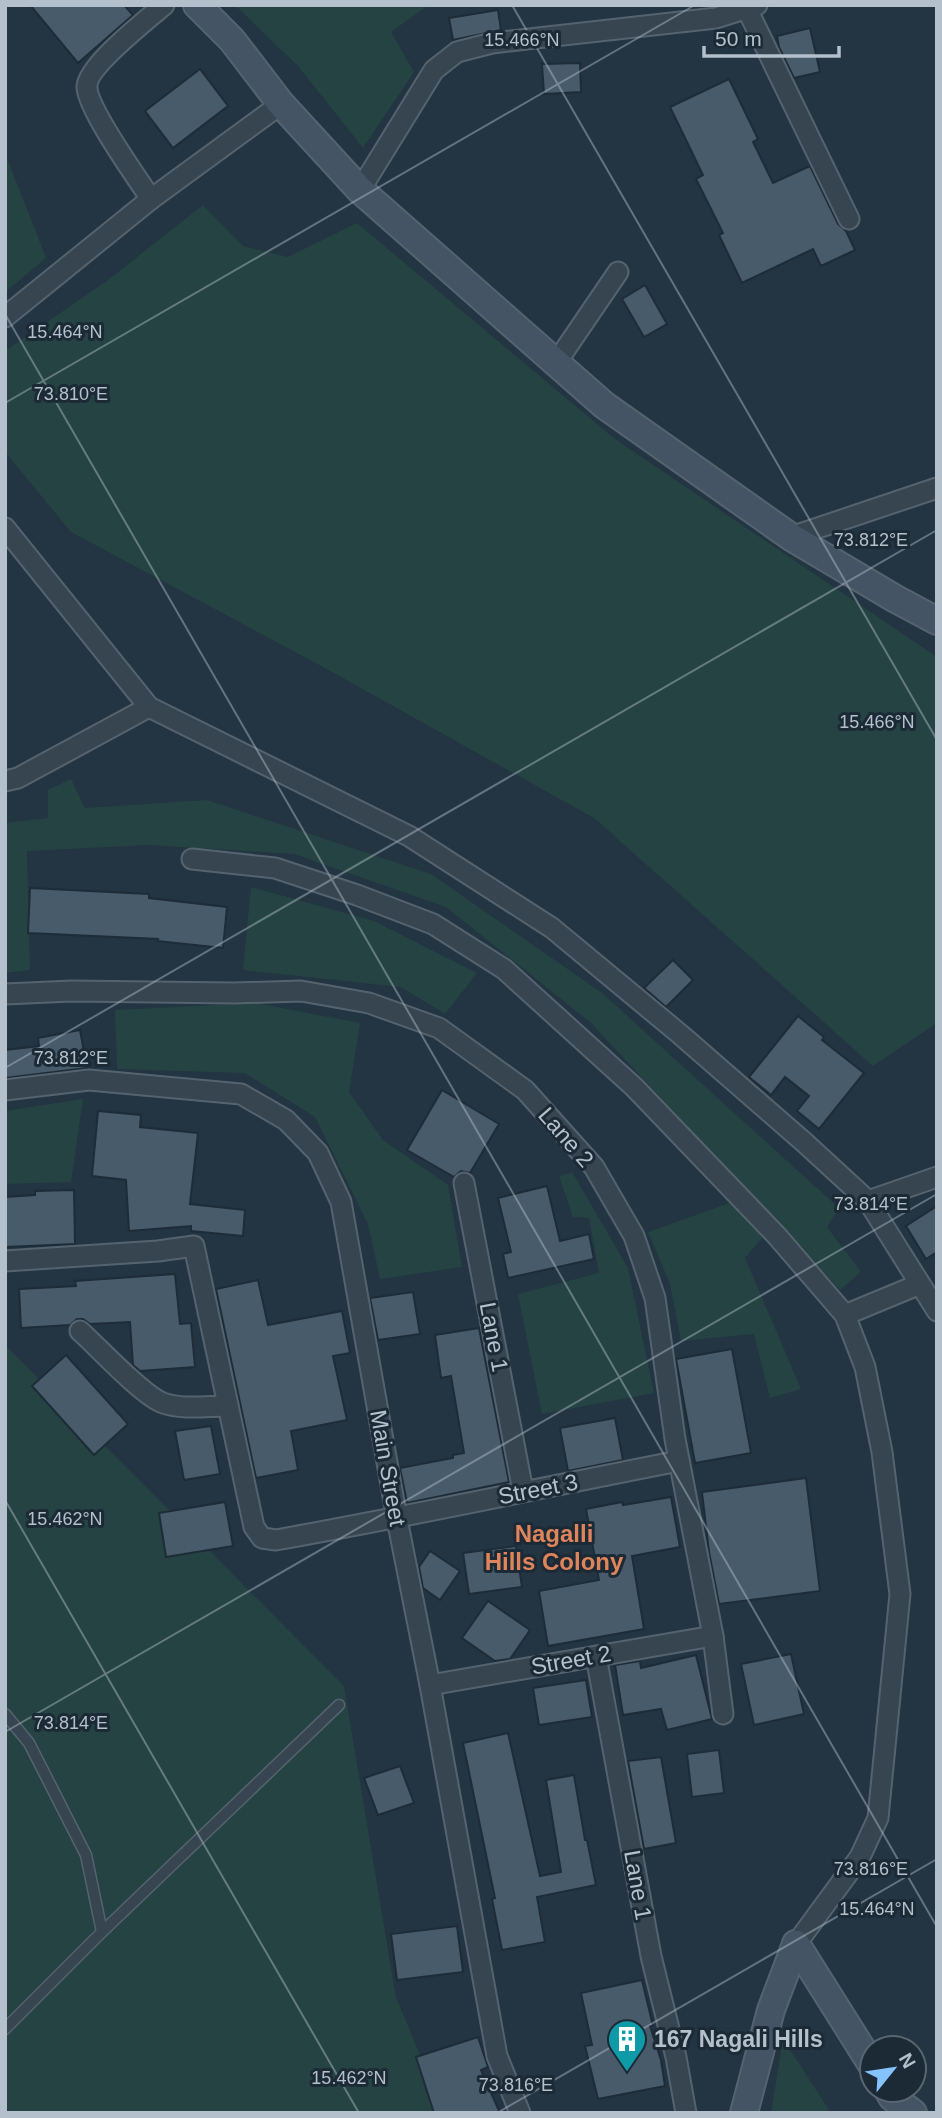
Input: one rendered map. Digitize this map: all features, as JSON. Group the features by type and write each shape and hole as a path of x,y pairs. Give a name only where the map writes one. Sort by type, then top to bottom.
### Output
{"street":[{"path":"151,199 95,110 87,87 89,78 103,60 164,5"},
{"path":"197,5 232,40 281,104 360,190 604,405 791,537 937,621"},
{"path":"360,190 434,70 457,52 492,43 716,18 752,7 849,219"},
{"path":"5,317 151,199 281,104"},
{"path":"556,363 618,272"},
{"path":"791,537 937,488"},
{"path":"5,528 149,707 409,836 552,928 702,1053 868,1201 937,1311"},
{"path":"5,780 18,778 149,707"},
{"path":"192,859 275,868 358,895 433,924 504,970 634,1087 777,1236 845,1315 865,1367 882,1452 900,1594 877,1818 860,1857 796,1944 771,2010 744,2113"},
{"name":"Lane 2","path":"5,994 72,991 301,991 369,1003 439,1028 525,1090 594,1167 634,1236 655,1298 679,1461 713,1636 723,1714"},
{"name":"Main Street","path":"5,1090 89,1080 242,1094 286,1120 318,1153 341,1202 497,2056 520,2113"},
{"path":"868,1201 937,1177"},
{"name":"Lane 1","path":"464,1183 523,1491"},
{"path":"5,1261 158,1251 194,1246 228,1406 181,1407 161,1402 146,1392 80,1331"},
{"path":"845,1315 920,1284"},
{"name":"Street 3","path":"228,1406 254,1527 262,1538 276,1540 397,1519 679,1461"},
{"name":"Street 2","path":"430,1685 713,1636"},
{"name":"Lane 1","path":"596,1656 650,1956 676,2057 686,2113"},
{"path":"796,1944 858,2043"}],"lane":[{"path":"5,2029 102,1932 340,1706"},
{"path":"5,1714 29,1743 86,1855 102,1932"}],"green space":[{"path":"235,5 429,5 391,32 414,72 363,148 298,66"},
{"path":"5,153 46,258 5,292"},
{"path":"203,205 243,246 288,257 357,223 615,439 937,657 937,1023 873,1066 594,818 323,667 71,532 5,452 5,351 108,280"},
{"path":"71,779 85,808 207,800 431,874 602,993 839,1208 827,1227 861,1272 840,1290 591,1023 446,907 294,854 148,845 27,851 30,970 5,973 5,823 48,818 48,790"},
{"path":"251,887 374,921 477,973 445,1014 401,987 243,970"},
{"path":"256,1003 360,1023 349,1092 383,1140 448,1185 462,1267 380,1279 368,1224 315,1117 245,1073 117,1069 115,1010"},
{"path":"83,1099 71,1182 5,1184 5,1111"},
{"path":"572,1172 628,1268 654,1393 542,1414 518,1294 599,1273 589,1218 573,1217 559,1176"},
{"path":"735,1201 763,1237 745,1258 801,1389 770,1398 754,1334 681,1341 670,1284 648,1232"},
{"path":"5,1345 344,1686 396,1997 444,2113 5,2113"},
{"path":"783,2039 831,2113 771,2113"}],"building":[{"path":"30,5 124,5 133,15 78,63"},
{"path":"498,10 501,30 453,40 449,18"},
{"path":"810,28 820,72 794,78 779,47 777,36"},
{"path":"580,63 581,92 544,94 542,64"},
{"path":"200,69 228,106 173,148 145,111"},
{"path":"729,79 758,139 753,142 773,183 810,166 838,224 846,231 855,250 821,266 813,249 742,283 719,235 723,233 696,179 703,175 670,107"},
{"path":"645,285 667,324 644,337 622,299"},
{"path":"30,888 149,894 149,898 227,907 223,948 157,941 158,939 28,933"},
{"path":"673,960 693,980 666,1007 644,988"},
{"path":"798,1016 824,1037 822,1040 864,1073 819,1129 797,1111 809,1096 785,1077 771,1095 749,1077"},
{"path":"80,1030 87,1068 5,1078 5,1050 39,1046 38,1038"},
{"path":"442,1090 499,1124 470,1173 461,1171 454,1177 407,1150"},
{"path":"98,1111 141,1115 140,1127 198,1133 190,1204 245,1210 243,1236 191,1231 191,1226 129,1231 126,1180 92,1176"},
{"path":"547,1186 560,1241 589,1234 594,1259 508,1278 503,1254 511,1252 498,1198"},
{"path":"74,1190 75,1244 5,1247 5,1197 35,1195 35,1191"},
{"path":"937,1206 937,1252 926,1259 906,1226"},
{"path":"175,1274 180,1324 191,1323 195,1367 140,1371 133,1365 130,1322 90,1324 83,1319 77,1319 70,1325 21,1328 19,1289 76,1286 75,1281"},
{"path":"258,1280 268,1325 342,1311 350,1353 333,1356 347,1420 291,1431 298,1470 256,1478 216,1289"},
{"path":"413,1292 420,1334 378,1340 370,1298"},
{"path":"479,1328 509,1482 407,1503 400,1468 453,1458 453,1455 464,1453 451,1376 441,1378 435,1335"},
{"path":"732,1349 751,1453 695,1463 676,1359"},
{"path":"66,1355 128,1424 94,1455 32,1386"},
{"path":"615,1418 623,1460 568,1471 560,1428"},
{"path":"211,1426 220,1474 184,1480 175,1431"},
{"path":"806,1478 820,1591 719,1604 702,1492"},
{"path":"671,1497 680,1547 632,1556 644,1629 548,1646 539,1591 599,1580 586,1509"},
{"path":"225,1502 233,1546 166,1557 159,1513"},
{"path":"516,1546 522,1587 469,1594 463,1553"},
{"path":"430,1551 460,1571 440,1600 423,1588 419,1567"},
{"path":"488,1601 530,1630 510,1659 495,1661 462,1638"},
{"path":"791,1654 804,1714 754,1725 741,1664"},
{"path":"696,1655 712,1719 667,1730 661,1709 623,1715 615,1665 640,1661 641,1668"},
{"path":"586,1680 592,1717 539,1725 533,1688"},
{"path":"508,1733 540,1876 561,1872 546,1780 574,1775 596,1885 537,1897 545,1942 502,1950 492,1899 495,1898 463,1743"},
{"path":"719,1750 724,1793 692,1797 687,1754"},
{"path":"661,1757 676,1843 644,1849 628,1761"},
{"path":"400,1766 414,1803 378,1815 364,1778"},
{"path":"457,1926 463,1972 397,1980 391,1934"},
{"path":"642,1980 665,2086 598,2099 585,2046 592,2045 581,1993"},
{"path":"478,2037 488,2067 481,2070 500,2113 434,2113 416,2057"}],"place":[{"name":"167 Nagali Hills","path":"627,2073"}],"district":[{"name":"Nagalli Hills Colony","path":"554,1548"}]}
